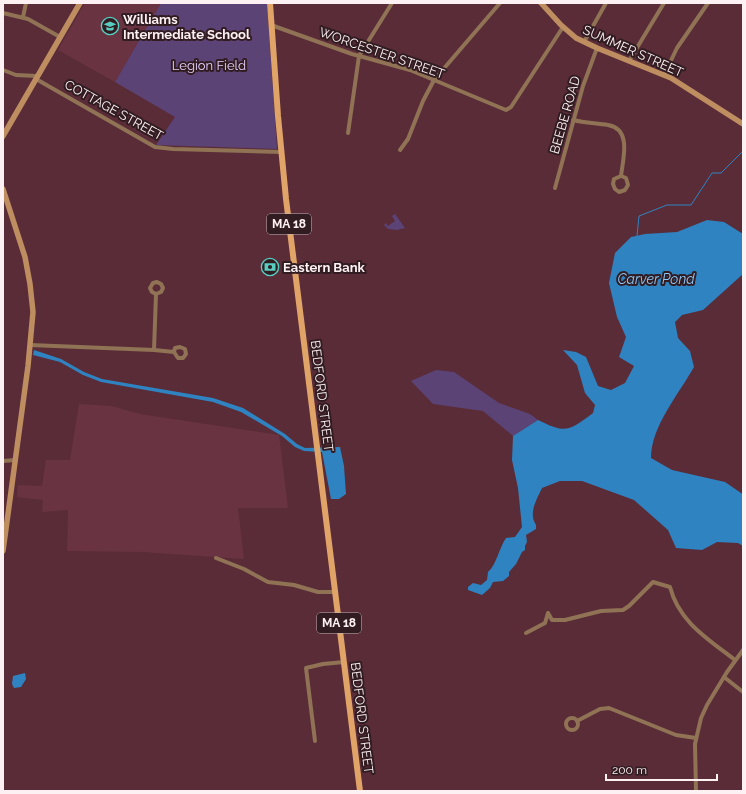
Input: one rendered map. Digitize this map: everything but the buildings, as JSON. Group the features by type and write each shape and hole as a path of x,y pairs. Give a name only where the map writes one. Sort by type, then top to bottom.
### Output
{"main road":[{"name":"BEDFORD STREET","path":"270,3 281,152 360,791"}],"street":[{"path":"23,17 26,3"},
{"path":"3,136 80,3"},
{"path":"348,133 359,56 392,3"},
{"path":"400,150 408,138 434,80 500,3"},
{"name":"SUMMER STREET","path":"541,3 572,36 597,48 664,75 710,102 743,124"},
{"path":"584,42 606,3"},
{"path":"629,61 664,3"},
{"path":"664,75 677,48 708,3"},
{"path":"3,13 23,17 60,37"},
{"name":"WORCESTER STREET","path":"271,25 359,56 404,68 504,109 511,107 563,27"},
{"name":"BEEBE ROAD","path":"555,188 573,120 587,74 597,48"},
{"path":"3,70 16,75 36,78"},
{"name":"COTTAGE STREET","path":"36,78 155,147 173,150 281,152"},
{"path":"573,120 590,124 610,125 620,132 623,137 624,144 621,176"},
{"path":"3,189 22,248 30,279 33,312 3,551"},
{"path":"154,350 156,294"},
{"path":"30,345 174,352"},
{"path":"3,461 15,460"},
{"path":"216,558 268,582 294,585 318,592 336,592"},
{"path":"526,633 545,623 548,614 552,620 565,620 601,611 623,610 653,582 670,587 677,608 686,620 700,633 735,660"},
{"path":"696,791 696,738 704,711 724,677 743,650"},
{"path":"315,741 306,668 323,664 344,662"},
{"path":"724,677 743,692"},
{"path":"577,721 600,709 609,708 676,734 696,738"}],"shaded area":[{"name":"Williams Intermediate School","path":"85,3 161,3 115,82 58,50"},
{"path":"79,404 111,406 140,414 279,435 288,508 238,508 244,559 143,552 67,551 68,510 42,512 43,500 17,497 18,485 42,486 46,460 70,460"}],"green space":[{"name":"Legion Field","path":"161,3 267,3 277,149 156,145 175,117 115,82"},
{"path":"395,214 405,228 397,230 388,229 384,225 386,223 388,226 395,221 392,216"},
{"path":"436,370 454,372 499,403 530,414 538,420 513,436 483,411 433,404 411,381"}],"water":[{"name":"Carver Pond","path":"707,220 724,222 743,234 743,274 703,310 682,315 675,322 678,338 690,351 694,367 661,422 652,446 651,458 672,470 725,482 741,493 743,495 743,546 738,543 717,542 702,550 676,548 668,530 634,500 582,481 560,481 542,488 533,511 536,529 526,535 527,542 525,550 522,552 516,564 509,572 509,576 503,581 493,582 490,588 482,595 468,590 468,587 473,583 481,585 487,580 488,572 494,565 506,538 515,537 522,527 518,488 512,460 513,436 538,420 561,429 578,424 593,413 595,405 585,393 577,365 563,350 576,352 586,357 598,386 611,390 625,383 634,366 619,357 626,337 617,317 609,283 615,253 631,237 645,234 677,232"},
{"path":"34,350 61,359 84,372 102,379 213,398 243,408 305,448 340,447 344,466 346,494 339,499 331,499 322,452 304,451 295,447 282,436 241,412 213,402 101,382 83,375 60,362 33,355"},
{"path":"25,673 26,679 21,687 14,688 12,684 13,676"}],"waterway":[{"path":"637,236 639,216 667,205 691,205 712,173 721,173 743,151"}],"place":[{"name":"Williams Intermediate School","path":"110,26"},
{"name":"Eastern Bank","path":"270,267"}]}
